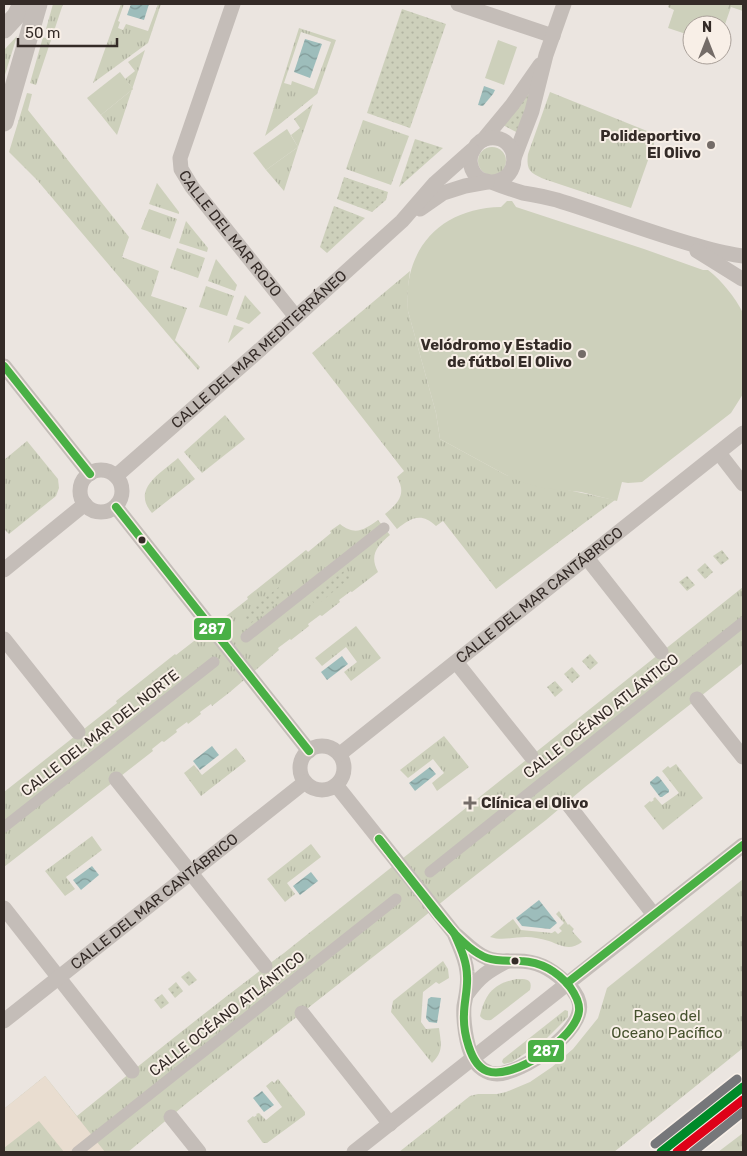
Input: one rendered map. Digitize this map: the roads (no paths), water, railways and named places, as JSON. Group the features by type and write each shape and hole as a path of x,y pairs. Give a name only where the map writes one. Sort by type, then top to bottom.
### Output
{"street":[{"path":"4,29 16,16 22,4"},
{"path":"4,122 38,4"},
{"name":"CALLE DEL MAR ROJO","path":"233,4 180,158 181,169 192,187 296,317"},
{"path":"458,4 553,36"},
{"name":"CALLE DEL MAR MEDITERRÁNEO","path":"514,162 532,111 546,56 564,4"},
{"name":"CALLE DEL MAR MEDITERRÁNEO","path":"116,476 296,317 402,220 435,183 478,145 512,106 546,56"},
{"path":"555,199 529,186 520,177 512,151 503,141 490,138 478,145 470,157 472,170 481,179 512,190 555,199 673,239 743,258 740,267 742,280"},
{"path":"490,182 497,182 506,178 514,162"},
{"name":"CALLE DEL MAR MEDITERRÁNEO","path":"402,220 443,193 465,186 490,182"},
{"path":"673,239 700,252 742,280"},
{"path":"4,366 90,474"},
{"name":"CALLE DEL MAR CANTÁBRICO","path":"340,754 742,433"},
{"path":"719,453 743,484"},
{"path":"97,471 110,472 116,476 120,481 122,494 116,506 109,511 102,512 96,511 85,504 80,492 84,479 97,471"},
{"path":"4,570 85,504"},
{"path":"116,506 309,751"},
{"path":"246,637 384,528"},
{"path":"587,558 661,652"},
{"name":"CALLE OCÉANO ATLÁNTICO","path":"430,872 743,622"},
{"path":"4,639 78,732"},
{"name":"CALLE DEL MAR DEL NORTE","path":"4,827 214,662"},
{"path":"456,662 530,756"},
{"path":"698,699 743,757"},
{"path":"322,746 329,747 340,754 344,767 341,779 336,785 323,790 316,789 305,782 300,769 304,756 309,751 315,747 322,746"},
{"path":"116,779 266,966"},
{"name":"CALLE DEL MAR CANTÁBRICO","path":"4,1021 305,782"},
{"path":"336,785 454,933 488,959 527,962 544,966 567,983 579,1001 580,1006 575,1022 570,1030 548,1051 526,1064 508,1072 497,1074 482,1070 473,1058 464,1024 467,970 463,954 454,933"},
{"path":"567,803 654,915"},
{"path":"354,1152 743,844"},
{"name":"CALLE OCÉANO ATLÁNTICO","path":"77,1152 396,899"},
{"path":"4,908 132,1071"},
{"path":"467,994 484,974 507,961"},
{"path":"302,1013 390,1124"},
{"path":"171,1117 198,1152"}],"water":[{"path":"131,4 149,4 144,20 127,15"},
{"path":"305,39 322,44 310,78 294,72"},
{"path":"484,86 495,90 483,106 478,105"},
{"path":"342,656 348,664 327,680 321,672"},
{"path":"212,746 219,755 200,770 193,761"},
{"path":"430,767 436,774 415,791 409,783"},
{"path":"657,776 669,790 662,797 650,784"},
{"path":"92,866 99,875 81,890 73,880"},
{"path":"311,872 318,881 300,895 293,886"},
{"path":"539,900 557,923 550,929 522,926 516,918"},
{"path":"431,997 441,998 437,1023 429,1022 426,1018 428,999"},
{"path":"262,1091 274,1105 264,1112 253,1098"}],"place":[{"name":"Polideportivo El Olivo","path":"711,145"},
{"name":"Velódromo y Estadio de fútbol El Olivo","path":"582,354"},
{"name":"Clínica el Olivo","path":"470,803"}],"park label":[{"name":"Paseo del Oceano Pacífico","path":"667,1024"}]}
